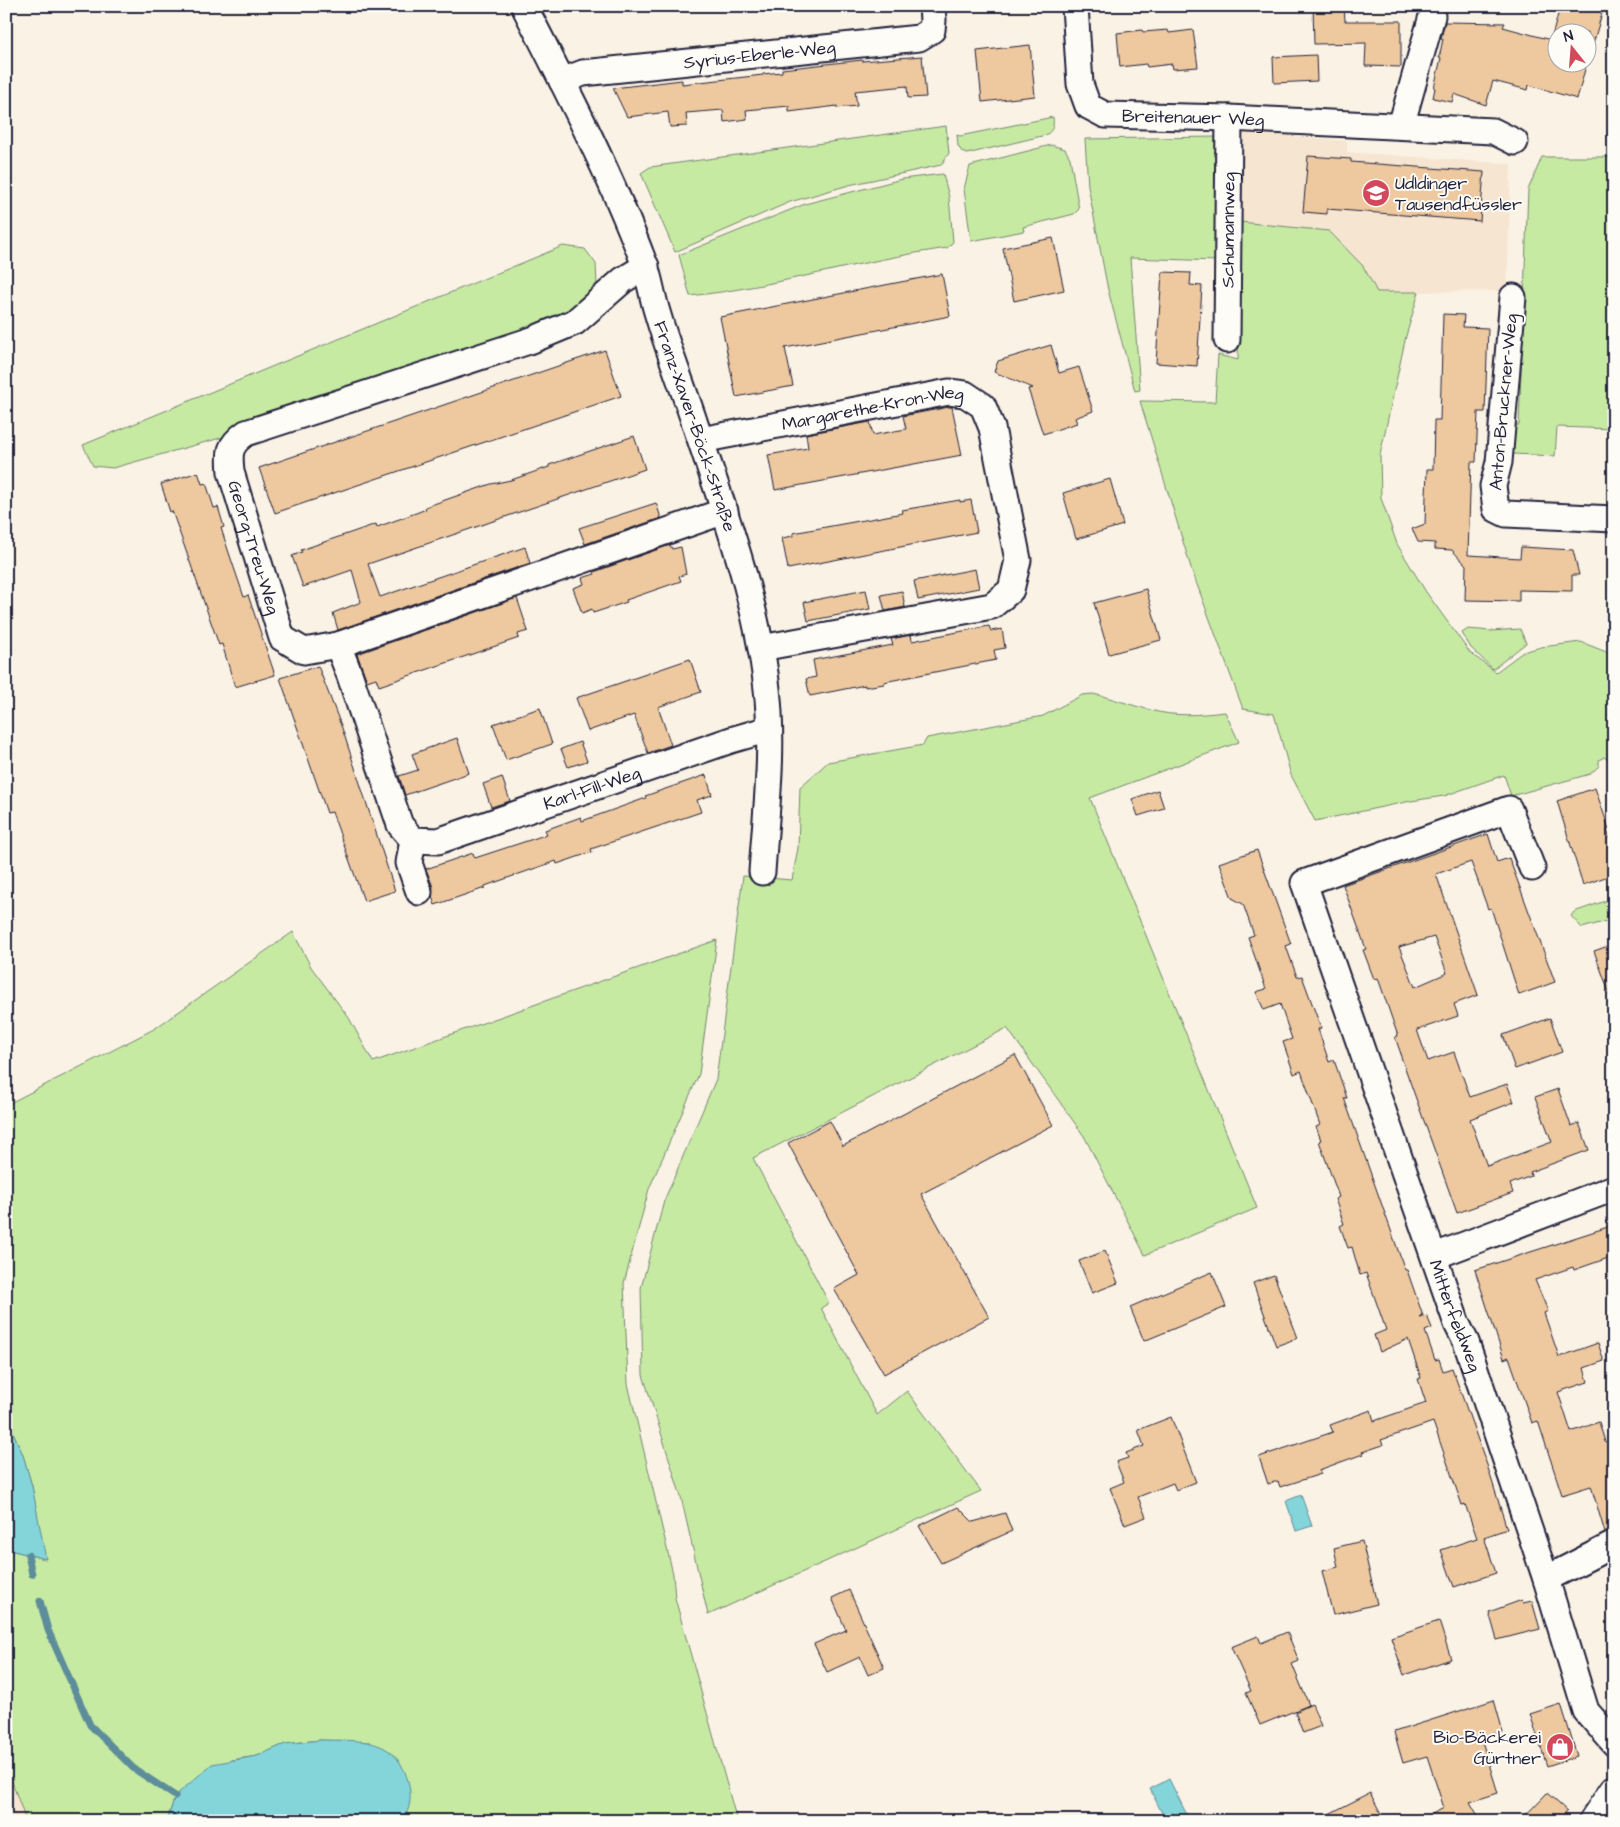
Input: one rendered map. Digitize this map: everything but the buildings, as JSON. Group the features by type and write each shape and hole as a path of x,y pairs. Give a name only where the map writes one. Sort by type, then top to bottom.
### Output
{"main road":[{"path":"1593,1821 1614,1790"}],"street":[{"name":"Franz-Xaver-Böck-Straße","path":"524,6 626,216 646,266 657,313 725,511 746,584 761,648 768,690 768,770 762,872"},
{"name":"Syrius-Eberle-Weg","path":"562,81 583,73 918,38 932,30 934,20 932,6"},
{"name":"Breitenauer Weg","path":"1075,6 1080,84 1088,106 1105,115 1228,118 1493,131 1515,142"},
{"path":"1400,126 1432,16"},
{"name":"Schumannweg","path":"1227,340 1228,118"},
{"name":"Georg-Treu-Weg","path":"646,266 623,280 575,322 532,340 246,433 235,441 229,456 231,472 282,638 304,651 338,645 725,511"},
{"name":"Anton-Bruckner-Weg","path":"1513,297 1499,462 1493,486 1496,509 1506,514 1614,519"},
{"name":"Margarethe-Kron-Weg","path":"701,440 949,392 964,394 983,406 992,428 1018,560 1011,590 992,606 761,648"},
{"path":"338,645 400,825 413,840 409,862 419,892"},
{"name":"Karl-Fill-Weg","path":"413,840 438,842 722,743 769,729"},
{"name":"Mitterfeldweg","path":"1532,868 1509,809 1304,884 1435,1256 1457,1324 1470,1352 1546,1579 1586,1710 1614,1743"},
{"path":"1435,1256 1614,1188"},
{"path":"1546,1579 1614,1544"}],"shaded area":[{"name":"Udldinger Tausendfüssler","path":"1244,132 1347,141 1347,152 1511,164 1507,291 1377,292 1363,266 1240,222"},
{"path":"6,1765 25,1817 26,1821 6,1821"}],"green space":[{"path":"1053,117 1053,128 1046,135 967,154 962,152 958,146 957,135 960,136"},
{"path":"946,126 949,153 941,165 849,185 790,202 675,252 641,173 650,167"},
{"path":"1217,137 1218,261 1130,258 1140,390 1135,391 1108,290 1088,186 1085,139"},
{"path":"1051,145 1065,149 1070,158 1079,209 1074,214 1023,227 1024,231 971,241 964,189 970,166"},
{"path":"1542,157 1614,157 1614,429 1557,427 1555,456 1513,454 1514,425 1519,425 1528,190"},
{"path":"943,174 949,197 953,242 947,248 722,292 690,296 679,255 805,204 902,179"},
{"path":"1240,222 1329,231 1363,266 1377,292 1419,292 1406,336 1380,455 1381,498 1397,544 1426,592 1470,653 1496,672 1523,652 1541,647 1581,642 1614,655 1614,764 1604,757 1599,760 1599,766 1590,774 1511,796 1504,775 1444,796 1315,821 1291,775 1274,714 1243,709 1192,571 1140,401 1215,402 1218,355 1238,360"},
{"path":"563,246 585,249 596,264 597,286 567,314 550,323 231,435 113,468 93,466 83,445"},
{"path":"1468,629 1491,631 1520,629 1526,643 1493,669 1471,648 1462,633"},
{"path":"1093,694 1169,714 1196,715 1225,712 1239,742 1090,798 1257,1208 1145,1255 1084,1136 1007,1028 753,1158 829,1303 821,1308 877,1415 907,1391 981,1491 708,1615 681,1497 643,1375 641,1288 664,1201 716,1079 743,876 792,880 798,848 800,787 828,762 923,745 927,738 1043,716 1082,695"},
{"path":"1614,898 1614,919 1582,928 1571,916 1574,912"},
{"path":"293,932 311,967 349,1018 373,1062 717,940 699,1074 649,1189 624,1283 628,1384 673,1574 675,1598 737,1821 402,1821 406,1816 370,1742 320,1740 285,1744 257,1756 231,1760 175,1796 167,1821 26,1821 6,1765 6,1549 45,1559 32,1486 23,1455 6,1416 6,1105 154,1029"}],"water":[{"path":"6,1416 23,1455 32,1486 46,1559 6,1549"},
{"path":"1301,1495 1312,1526 1296,1531 1286,1501"},
{"path":"320,1740 361,1741 384,1748 394,1755 402,1766 410,1791 409,1807 402,1821 167,1821 175,1796 212,1764 257,1756 285,1744"},
{"path":"1169,1779 1190,1821 1166,1821 1150,1789"}],"waterway":[{"path":"28,1555 32,1574"},
{"path":"40,1601 48,1630 90,1725 133,1768 175,1796"}],"place":[{"name":"Udldinger Tausendfüssler","path":"1376,193"},
{"name":"Bio-Bäckerei Gürtner","path":"1560,1747"}]}
